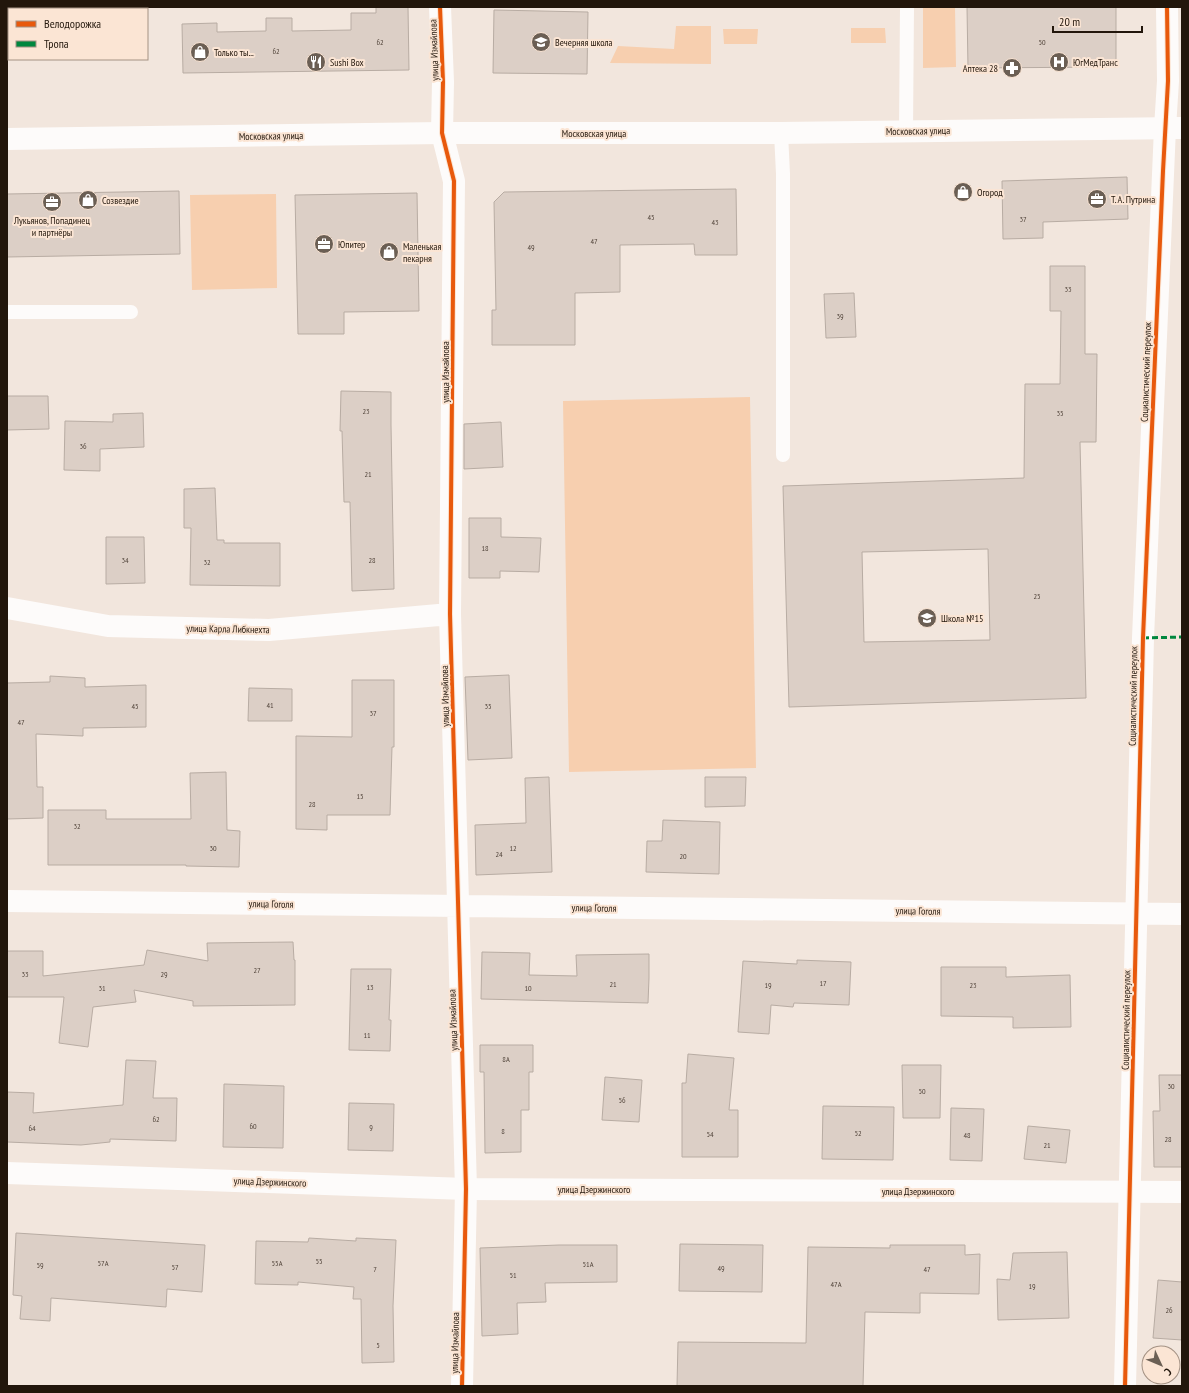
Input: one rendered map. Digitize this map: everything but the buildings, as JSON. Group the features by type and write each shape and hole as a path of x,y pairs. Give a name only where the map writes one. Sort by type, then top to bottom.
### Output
{"street":[{"name":"улица Измайлова","path":"440,7 443,82 442,133 454,181 450,614 466,1189 462,1386"},
{"name":"Социалистический переулок","path":"1125,1386 1143,638 1174,128 1168,81 1166,7"},
{"name":"Московская улица","path":"7,139 442,133 781,132 1174,128"},
{"name":"улица Карла Либкнехта","path":"7,608 108,626 268,630 450,614"},
{"name":"улица Гоголя","path":"7,902 1182,914"},
{"name":"улица Дзержинского","path":"7,1173 466,1189 1182,1192"}],"lane":[{"path":"906,7 906,131"},
{"path":"781,132 783,174 784,455"},
{"path":"7,312 131,312"}],"shaded area":[{"path":"923,7 955,7 956,67 923,68"},
{"path":"676,26 711,26 711,64 610,63 618,46 674,49"},
{"path":"851,28 885,28 886,43 851,43"},
{"path":"723,29 758,29 757,44 724,44"},
{"path":"276,194 277,288 192,290 190,195"},
{"path":"750,397 756,768 569,772 563,401"}],"marked path":[{"path":"1143,638 1182,637"}],"cycle path":[{"path":"440,7 443,82 442,133 454,181 450,614 466,1189 462,1386"},
{"path":"1125,1386 1143,638 1168,81 1167,7"}],"place":[{"name":"Вечерняя школа","path":"541,42"},
{"name":"Только ты...","path":"200,52"},
{"name":"Sushi Box","path":"316,62"},
{"name":"ЮгМедТранс","path":"1059,62"},
{"name":"Аптека 28","path":"1012,68"},
{"name":"Огород","path":"963,192"},
{"name":"Т. А. Путрина","path":"1097,199"},
{"name":"Созвездие","path":"88,200"},
{"name":"Лукьянов, Попадинец и партнёры","path":"52,202"},
{"name":"Юпитер","path":"324,244"},
{"name":"Маленькая пекарня","path":"389,252"},
{"name":"Школа №15","path":"927,618"}]}
